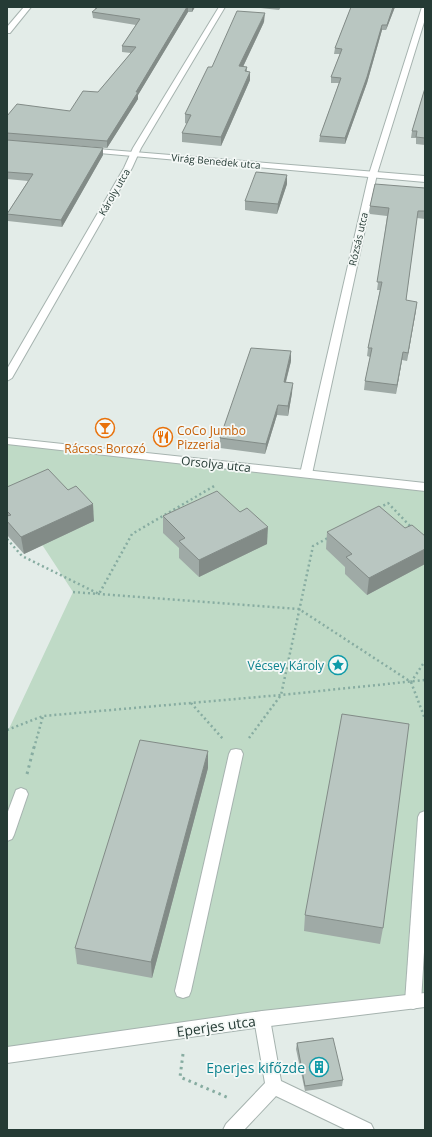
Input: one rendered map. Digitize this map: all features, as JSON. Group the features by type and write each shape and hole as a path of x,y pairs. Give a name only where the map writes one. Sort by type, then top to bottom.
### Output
{"street":[{"path":"7,31 28,7"},
{"name":"Károly utca","path":"7,378 128,168 134,154 222,7"},
{"name":"Rózsás utca","path":"306,474 373,174 425,8"},
{"name":"Virág Benedek utca","path":"77,149 425,179"},
{"name":"Orsolya utca","path":"7,441 425,487"},
{"path":"183,991 236,754"},
{"path":"7,835 22,794"},
{"path":"419,1001 425,817"},
{"name":"Eperjes utca","path":"7,1055 262,1020 419,1001"},
{"path":"262,1020 274,1086"},
{"path":"232,1130 274,1086"},
{"path":"274,1086 365,1130"}],"path":[{"path":"99,594 132,534 218,484"},
{"path":"374,511 388,503 414,531"},
{"path":"191,703 236,754 281,695 313,546 333,535"},
{"path":"7,539 22,556 99,594"},
{"path":"73,592 299,609 411,682 425,719"},
{"path":"411,682 425,661"},
{"path":"7,730 43,716 281,695 425,680"},
{"path":"22,794 43,716"},
{"path":"184,1047 180,1077 254,1108"}],"green space":[{"path":"7,441 425,488 425,1000 7,1055 7,733 73,592 7,491"}],"building":[{"path":"98,7 187,7 136,92 138,92 107,141 7,133 7,116 17,104 70,111 83,91 98,92 136,47 122,46 140,19 92,12"},
{"path":"351,7 393,7 387,25 382,25 367,77 345,138 320,136 341,78 331,77 342,49 335,48"},
{"path":"237,11 265,13 239,66 247,67 245,71 250,72 221,137 182,133 191,115 185,114 208,67 212,67"},
{"path":"425,88 425,138 416,137 417,131 412,131"},
{"path":"7,140 103,148 61,220 7,214 33,174 7,172"},
{"path":"256,172 287,175 278,204 245,201"},
{"path":"375,184 425,188 425,211 418,211 406,300 417,302 408,353 403,352 397,385 365,381 372,348 368,348 382,282 377,282 389,208 370,206"},
{"path":"251,348 291,351 284,382 293,383 288,406 278,405 266,444 220,438"},
{"path":"48,469 68,490 76,486 93,504 21,537 7,521 7,516 11,515 7,511 7,487"},
{"path":"217,491 240,512 247,508 268,527 199,560 179,541 185,538 163,516"},
{"path":"379,506 405,528 412,525 425,536 425,549 369,578 346,557 352,554 327,532"},
{"path":"342,714 409,724 383,928 305,915"},
{"path":"140,740 208,751 151,962 75,948"},
{"name":"Eperjes kifőzde","path":"333,1038 343,1080 305,1086 297,1043"}],"place":[{"name":"Rácsos Borozó","path":"105,428"},
{"name":"CoCo Jumbo Pizzeria","path":"163,437"},
{"name":"Vécsey Károly","path":"338,665"},
{"name":"Eperjes kifőzde","path":"319,1067"}]}
